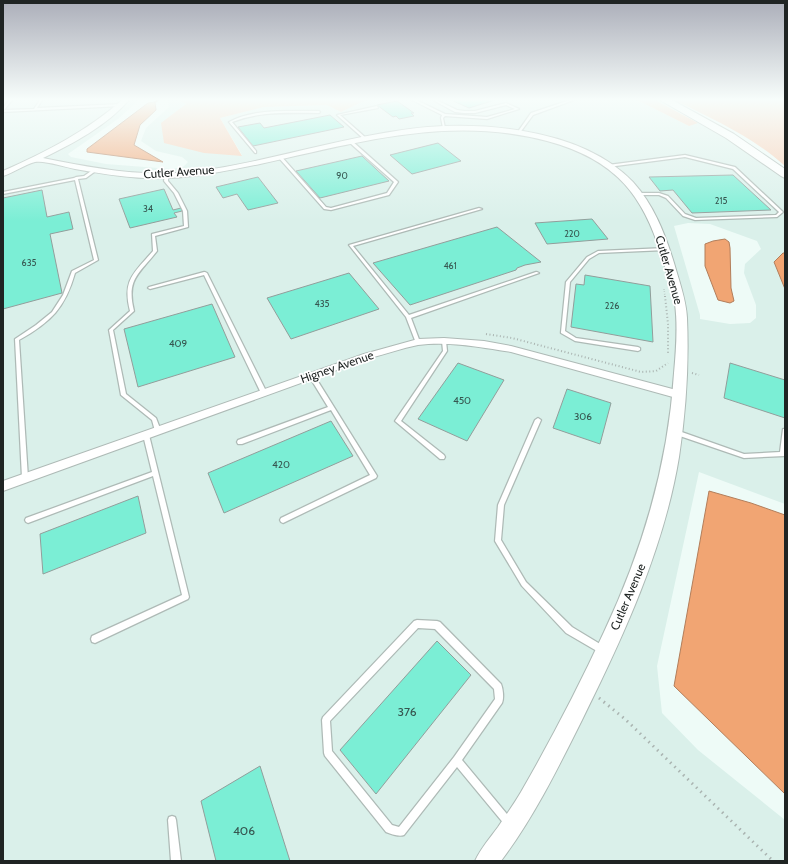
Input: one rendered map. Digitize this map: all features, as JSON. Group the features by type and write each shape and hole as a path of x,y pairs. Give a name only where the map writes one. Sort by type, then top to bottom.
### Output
{"highway":[{"path":"736,140 785,174"}],"street":[{"path":"3,174 68,140"},
{"name":"Cutler Avenue","path":"36,158 95,170 136,175 166,176 204,172 359,140"},
{"name":"Cutler Avenue","path":"487,861 512,827 588,688 639,573 664,493 676,432 680,395 680,306 665,249 649,211 639,194 622,175 581,151 544,140"},
{"name":"Higney Avenue","path":"3,486 367,356 418,342 444,341 484,344 512,349 680,395"}],"lane":[{"path":"245,140 255,152"},
{"path":"280,157 325,208 331,209 388,194 396,182 351,142"},
{"path":"608,166 685,156 734,168 781,212 777,216 696,219 684,215 666,197 659,194 639,194"},
{"path":"3,193 85,177 95,170"},
{"path":"158,431 154,419 124,395 111,330 132,312 128,298 130,282 155,251 153,235 186,227 185,211 176,194 166,181 166,176"},
{"path":"25,478 17,339 44,322 57,309 69,290 73,272 96,260 76,178"},
{"path":"418,342 408,317 351,245 480,209"},
{"path":"638,350 575,339 563,332 568,282 588,258 598,252 665,249"},
{"path":"150,288 206,273 264,393"},
{"path":"408,317 537,273"},
{"path":"442,457 398,420 446,351 444,341"},
{"path":"283,520 374,476 312,376"},
{"path":"240,442 332,408"},
{"path":"538,420 502,505 498,541 524,584 569,630 604,651"},
{"path":"676,432 744,456 783,454 785,431"},
{"path":"95,639 186,597 146,435"},
{"path":"28,520 155,472"},
{"path":"417,624 437,625 498,687 499,700 457,760 401,832 389,829 328,753 326,720 417,624"},
{"path":"457,760 512,827"},
{"path":"172,820 176,861"}],"path":[{"path":"588,688 625,719 773,861"}],"shaded area":[{"path":"3,140 88,140 68,154 71,157 106,164 171,169 183,167 188,162 182,157 156,151 141,140 226,140 242,155 233,140 732,140 785,177 785,253 783,253 774,262 785,289 785,504 699,472 657,666 662,713 698,750 785,820 785,861 3,861","holes":["688,223 710,224 757,241 761,249 745,264 744,273 756,305 756,318 750,323 730,324 700,319 674,226"]},
{"path":"99,140 135,140 134,145 163,162 87,152 87,149"},
{"path":"164,140 233,140 242,156 204,153 164,143"},
{"path":"751,140 785,140 785,166 773,156"},
{"path":"725,239 729,242 730,248 731,288 734,301 730,303 718,300 705,266 705,244"},
{"path":"783,253 785,253 785,289 774,262"},
{"path":"709,491 751,503 785,515 785,794 674,686"}],"building":[{"path":"249,140 280,140 253,146"},
{"path":"438,143 461,161 412,174 390,155"},
{"path":"362,156 389,181 320,198 296,171"},
{"path":"733,175 771,210 692,213 673,190 660,191 649,177"},
{"path":"258,177 278,203 248,210 237,194 223,198 216,187"},
{"path":"164,189 173,210 181,208 182,211 174,213 177,217 130,228 119,199"},
{"path":"42,190 47,217 69,212 73,229 50,234 62,293 3,309 3,198"},
{"path":"592,219 608,239 547,244 535,223"},
{"path":"497,227 541,262 525,265 517,268 516,270 410,305 373,263"},
{"path":"349,273 379,309 291,339 267,298"},
{"path":"585,275 650,286 653,342 571,327 576,284 584,285"},
{"path":"212,304 235,357 138,387 124,329"},
{"path":"458,363 504,380 467,441 418,419"},
{"path":"730,363 785,380 785,418 724,398"},
{"path":"567,389 611,403 600,444 553,428"},
{"path":"331,421 353,456 224,513 208,473"},
{"path":"138,496 146,533 43,574 40,534"},
{"path":"437,641 471,675 376,794 340,750"},
{"path":"260,766 290,861 216,861 201,801"}]}
